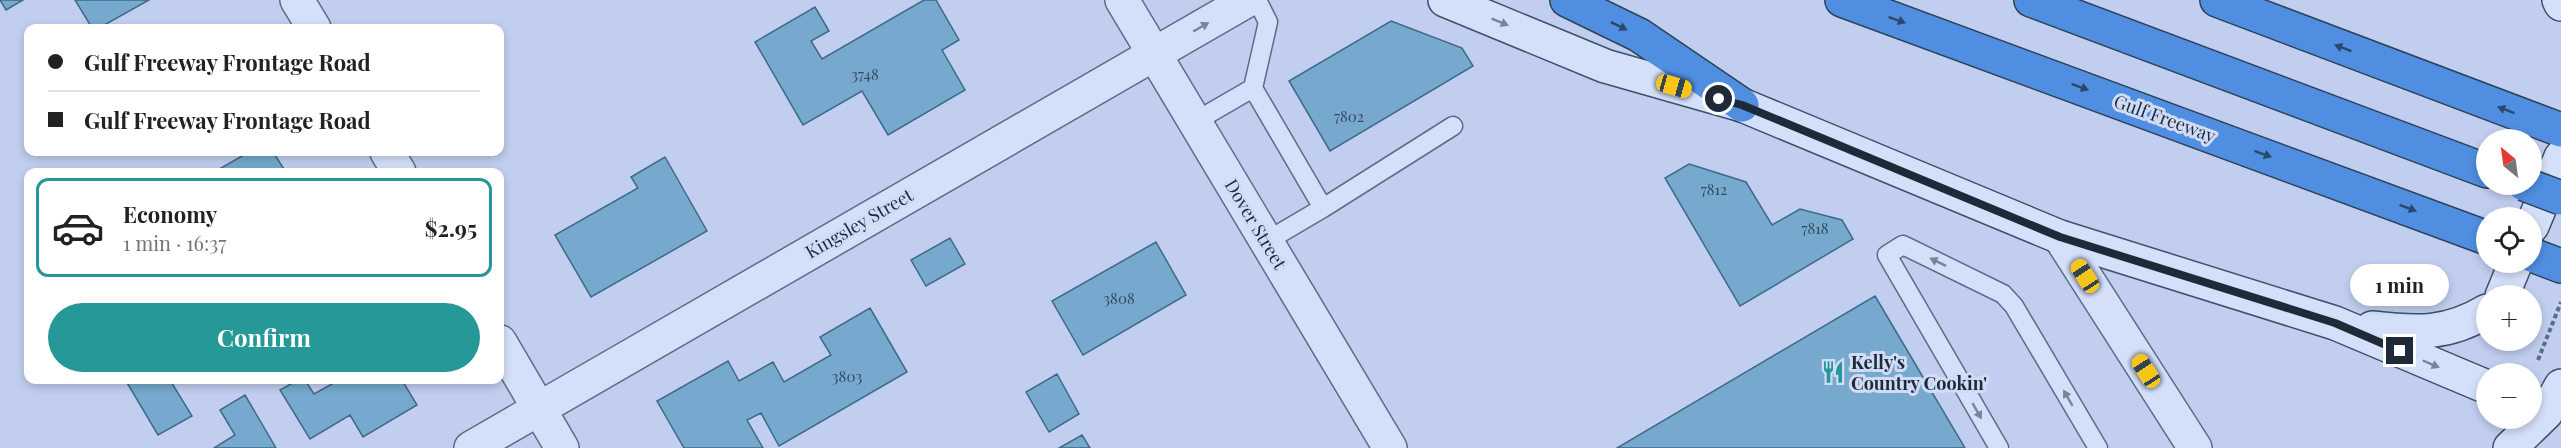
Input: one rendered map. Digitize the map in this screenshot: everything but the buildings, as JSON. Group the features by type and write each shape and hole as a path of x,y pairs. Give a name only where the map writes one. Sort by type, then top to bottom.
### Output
{"highway":[{"path":"1567,0 1640,36 1742,105"},
{"name":"Gulf Freeway","path":"1842,0 2476,234"},
{"path":"2031,0 2476,167"},
{"path":"2217,0 2561,130"},
{"path":"2542,191 2561,198"},
{"path":"2542,259 2561,266"}],"street":[{"path":"297,0 312,24"},
{"name":"Dover Street","path":"1122,0 1390,448"},
{"name":"Kingsley Street","path":"471,448 1248,0"},
{"path":"1445,0 1605,66 1742,105 2060,237 2335,323 2476,382"},
{"path":"2559,0 2561,4"},
{"path":"2540,207 2561,157"},
{"path":"2060,237 2195,448"},
{"path":"2335,323 2419,333 2464,325 2476,318"},
{"path":"504,349 562,448"},
{"path":"2510,448 2550,406"}],"lane":[{"path":"1257,0 1268,22 1253,88 1323,208"},
{"path":"1196,122 1253,88"},
{"path":"1267,241 1453,126"},
{"path":"1999,448 1887,255 1903,245 2003,294 2014,306 2098,448"}],"path":[{"path":"2536,363 2561,302"}],"place":[{"name":"Kelly's Country Cookin'","path":"1833,372"}],"route":[{"path":"1719,99 1742,105 2060,237 2335,323 2400,351"}]}
